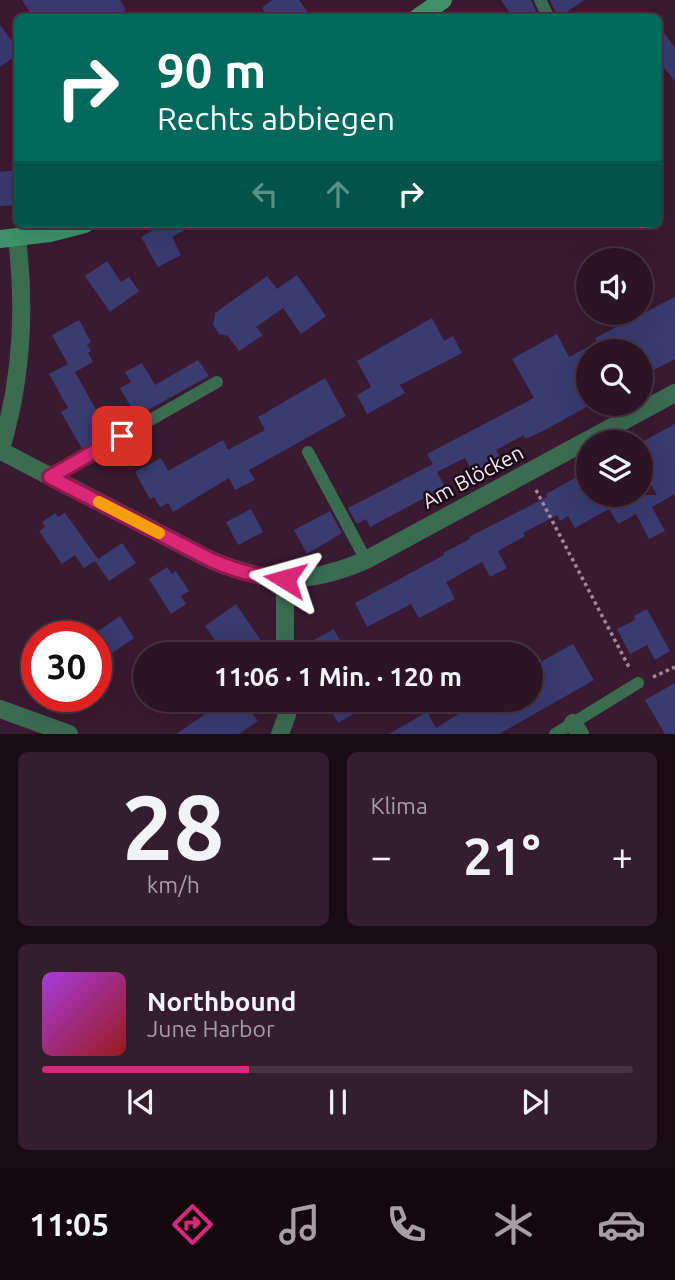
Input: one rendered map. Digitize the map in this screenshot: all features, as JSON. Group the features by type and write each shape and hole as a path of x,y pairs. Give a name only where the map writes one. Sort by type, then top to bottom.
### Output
{"street":[{"path":"423,14 443,0"},
{"path":"0,452 13,403 22,337 23,285 8,238 69,228"},
{"name":"Am Blöcken","path":"0,452 236,571 261,578 314,578 341,571 366,560 675,393"},
{"path":"285,579 285,642"},
{"path":"0,709 69,734"},
{"path":"280,734 287,712"}],"lane":[{"path":"50,477 218,383"},
{"path":"308,452 366,560"},
{"path":"555,734 577,729 638,683"}],"path":[{"path":"527,473 638,683 675,667"}],"building":[{"path":"22,0 120,0 126,10 120,14 31,14"},
{"path":"272,0 299,0 309,14 266,14 262,8"},
{"path":"501,0 531,0 537,14 510,14"},
{"path":"550,0 584,0 564,14 556,14"},
{"path":"0,25 14,44 14,57 0,67"},
{"path":"662,30 675,48 675,81 662,66"},
{"path":"14,170 14,205 0,206 0,172"},
{"path":"157,228 189,228 172,237 181,255 158,267 141,237"},
{"path":"107,261 121,282 129,277 139,291 110,312 85,276"},
{"path":"297,275 326,316 301,334 283,308 256,327 263,335 239,351 228,336 219,334 213,325 215,313 267,276 277,289"},
{"path":"675,297 675,359 653,370 653,339 596,339 620,325 653,325 653,308"},
{"path":"432,318 444,341 453,336 462,353 400,385 405,393 367,414 357,395 371,387 357,361"},
{"path":"79,320 91,342 87,345 93,362 75,372 109,433 82,449 61,412 68,408 49,374 68,364 52,335"},
{"path":"557,334 569,357 576,353 576,413 545,430 525,439 524,435 496,450 500,458 473,472 465,458 437,472 445,487 370,527 366,519 357,524 348,508 433,464 427,454 534,398 512,359"},
{"path":"198,360 209,376 148,410 132,409 120,388 131,382 125,372 142,363 155,385"},
{"path":"325,378 346,416 249,470 255,480 235,490 229,478 173,512 168,503 160,507 154,497 150,499 135,472 161,458 168,471 223,440 228,450 265,430 258,417"},
{"path":"675,424 675,494 653,506 653,495 657,495 653,488 653,436"},
{"path":"576,478 576,507 652,507 665,531 649,539 636,514 618,524 609,509 575,528 568,516 560,521 557,515 523,533 525,536 498,551 507,568 490,577 482,562 446,582 455,599 419,618 411,604 367,627 355,603 444,555 443,553 470,539 469,537 547,497 546,494"},
{"path":"251,509 263,532 238,545 226,522"},
{"path":"330,511 342,533 307,554 294,530"},
{"path":"55,513 58,517 65,513 98,559 84,568 75,555 62,564 39,531 45,527 42,522"},
{"path":"122,543 136,563 109,581 95,561"},
{"path":"167,567 172,574 176,571 189,591 181,596 186,604 171,614 149,579"},
{"path":"236,604 262,642 216,642 205,626"},
{"path":"647,609 670,651 655,660 647,645 630,654 617,629 635,620 634,616"},
{"path":"120,616 134,638 112,653 112,622"},
{"path":"334,629 341,642 313,642"},
{"path":"573,644 594,680 543,709 543,661"},
{"path":"675,683 675,734 665,734 645,700"},
{"path":"208,712 251,712 258,721 239,734 176,734"},
{"path":"332,712 357,712 338,723"},
{"path":"427,712 436,728 462,712 538,712 499,734 389,734"}],"slow traffic":[{"path":"99,502 159,533"}],"route":[{"path":"122,436 50,477 236,571 261,578 285,579"}]}
